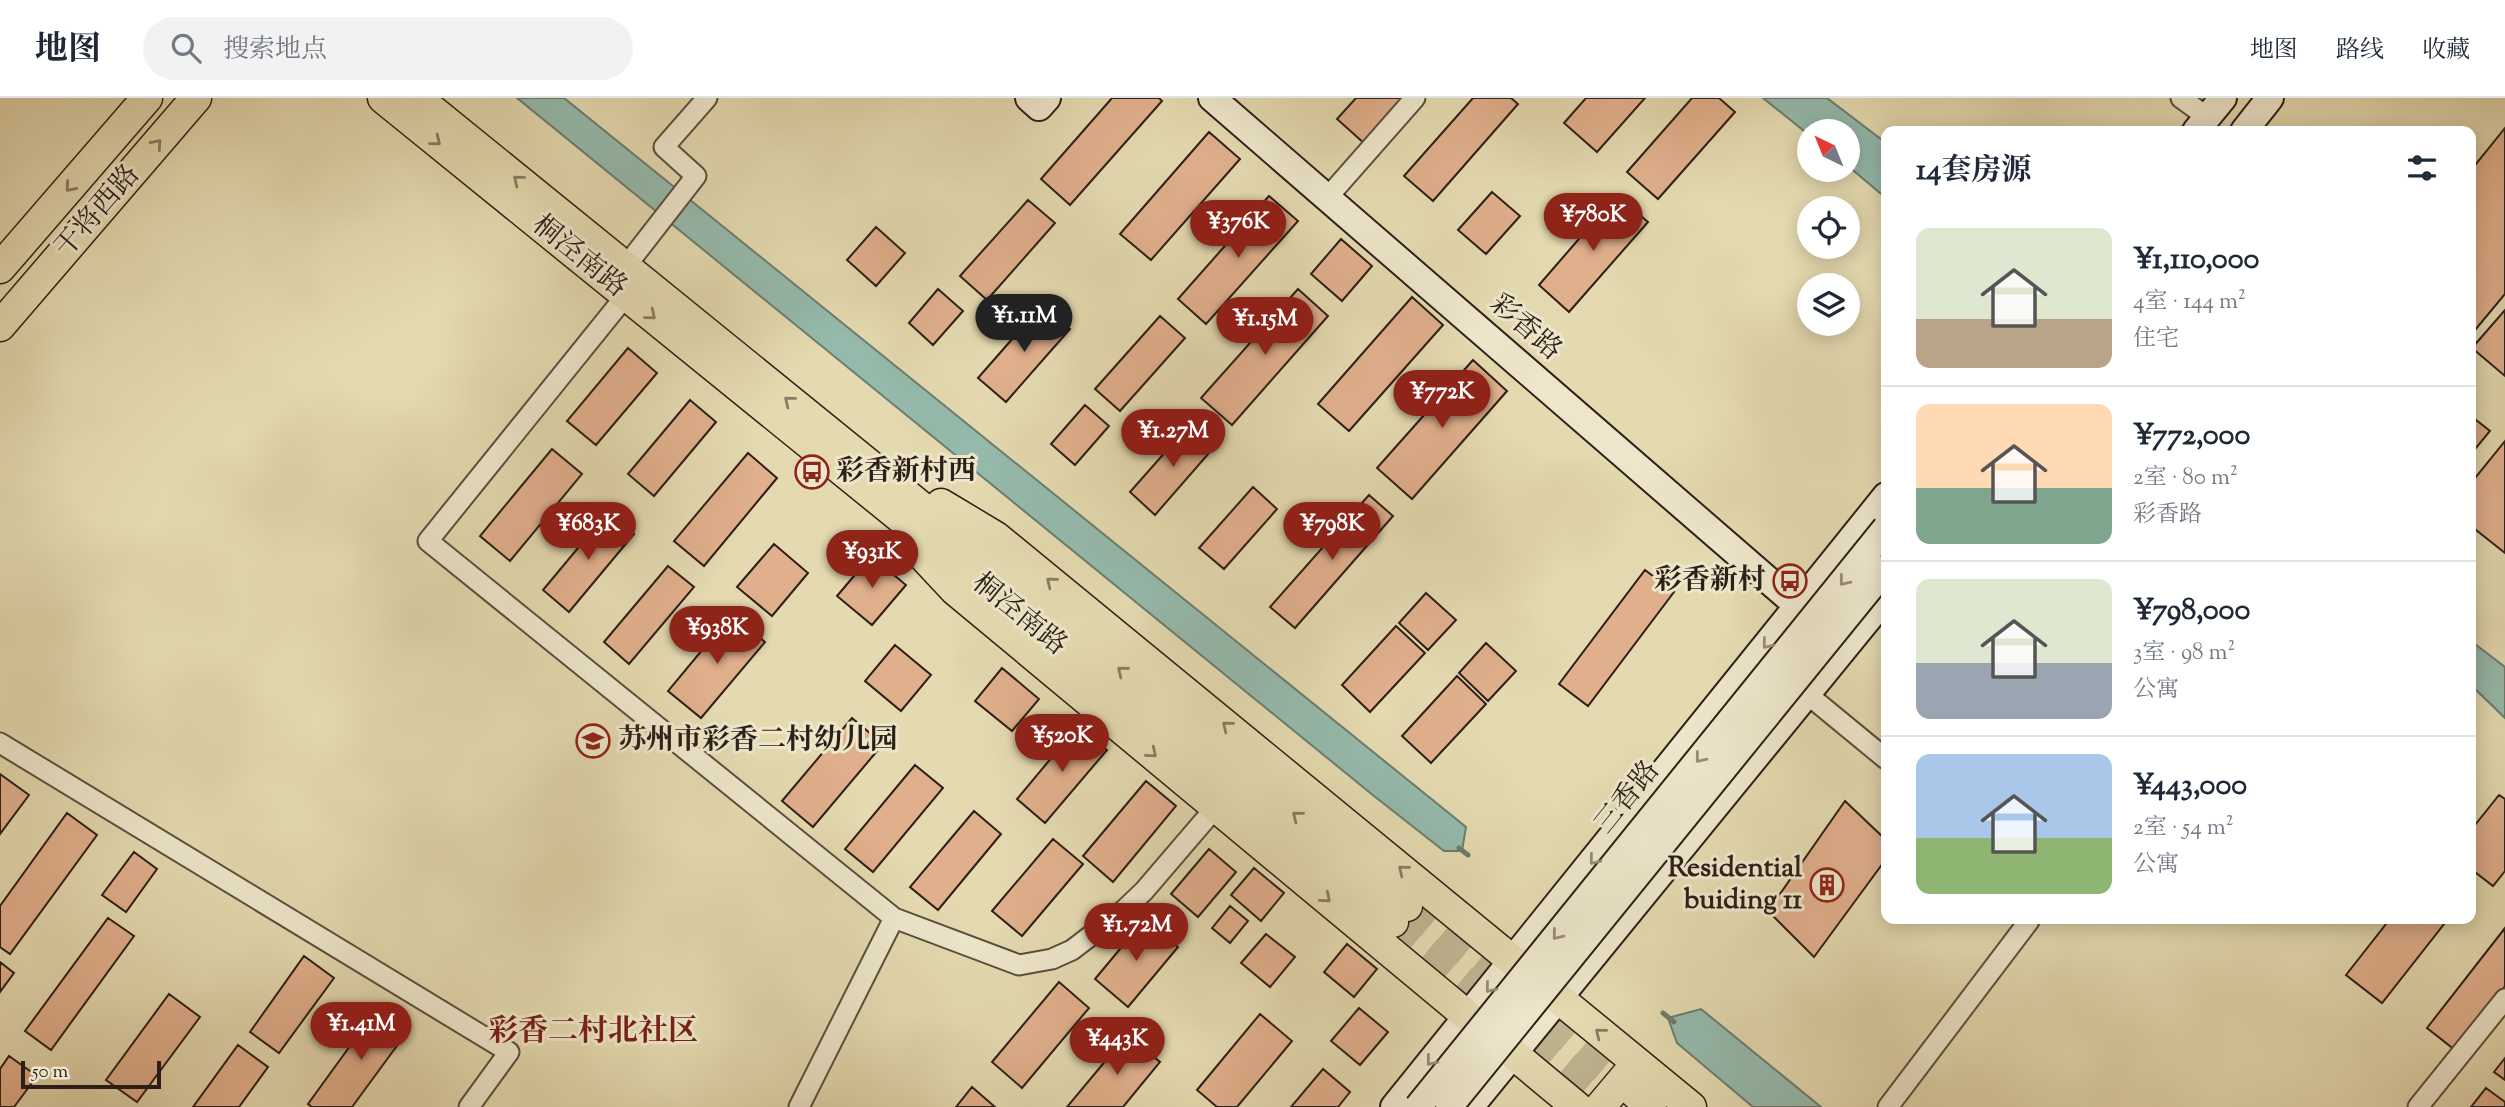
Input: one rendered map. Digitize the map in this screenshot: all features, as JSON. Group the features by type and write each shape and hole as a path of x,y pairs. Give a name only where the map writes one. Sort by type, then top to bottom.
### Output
{"main road":[{"name":"干将西路","path":"0,268 147,98"},
{"name":"干将西路","path":"0,326 196,98"},
{"name":"桐泾南路","path":"383,98 625,281 1400,914"},
{"name":"桐泾南路","path":"416,98 625,281"},
{"path":"1029,98 1039,107 1046,98"},
{"name":"彩香路","path":"1212,98 1798,606"},
{"path":"2248,126 2270,98"},
{"path":"836,452 955,590 1577,1107"},
{"path":"836,452 996,537 1691,1107"},
{"path":"1394,1107 1881,502"},
{"name":"三香路","path":"1418,1107 1881,534"},
{"name":"三香路","path":"1449,1107 1881,574"},
{"path":"1470,1107 1881,603"},
{"path":"1392,953 1436,898"},
{"path":"1600,1107 1637,1063"}],"street":[{"path":"707,98 664,147 696,176 660,222 625,281 428,541 894,918 1019,965 1052,959 1072,950 1095,933 1144,891 1216,807"},
{"path":"1327,198 1415,98"},
{"path":"2181,98 2209,116"},
{"path":"1807,694 1881,755"},
{"path":"0,743 509,1052 468,1107"},
{"path":"799,1107 894,918"},
{"path":"1888,1107 2027,924"},
{"path":"2418,1107 2505,999"}],"shaded area":[{"path":"517,98 564,98 1466,827 1462,851 1444,851 1374,796"},
{"path":"1763,98 1827,98 1855,119 1797,119 1797,125"},
{"path":"1860,123 1881,139 1881,194 1860,176"},
{"path":"2476,645 2505,667 2505,718 2476,690"},
{"path":"1701,1009 1821,1107 1753,1107 1677,1043 1668,1018"}],"building":[{"path":"1112,98 1159,98 1162,101 1070,205 1041,179"},
{"path":"1356,98 1406,98 1365,144 1337,119"},
{"path":"1473,98 1511,98 1518,104 1433,201 1404,176"},
{"path":"1586,98 1645,98 1597,152 1564,123"},
{"path":"1692,98 1719,98 1735,112 1658,199 1627,172"},
{"path":"2505,128 2505,294 2476,329 2476,164"},
{"path":"1209,132 1240,159 1151,260 1120,234"},
{"path":"1492,192 1520,216 1486,254 1458,230"},
{"path":"1617,195 1648,222 1569,312 1539,285"},
{"path":"1269,196 1298,221 1206,324 1178,299"},
{"path":"1028,200 1055,223 987,300 960,276"},
{"path":"876,227 905,253 876,286 847,260"},
{"path":"1341,239 1372,266 1342,301 1311,274"},
{"path":"938,289 963,311 933,345 909,323"},
{"path":"1298,289 1328,316 1232,425 1201,398"},
{"path":"1412,297 1443,325 1349,431 1318,404"},
{"path":"1042,305 1070,329 1006,402 978,378"},
{"path":"2505,310 2505,376 2476,351 2476,343"},
{"path":"1160,316 1185,338 1120,411 1095,389"},
{"path":"628,348 657,373 596,445 567,421"},
{"path":"1473,360 1507,391 1412,499 1377,468"},
{"path":"690,400 716,422 654,496 628,474"},
{"path":"1085,405 1109,426 1075,465 1051,444"},
{"path":"2476,420 2490,431 2476,448"},
{"path":"1191,423 1216,445 1155,515 1130,492"},
{"path":"2505,441 2505,553 2476,530 2476,477"},
{"path":"552,449 582,474 510,561 480,536"},
{"path":"748,453 777,478 704,566 674,541"},
{"path":"1253,487 1277,509 1224,569 1199,548"},
{"path":"1369,495 1393,516 1295,628 1270,607"},
{"path":"608,512 634,534 569,612 543,590"},
{"path":"774,544 808,573 772,616 737,587"},
{"path":"871,556 906,585 872,625 837,596"},
{"path":"668,566 694,587 629,664 604,642"},
{"path":"1645,570 1674,592 1588,706 1559,684"},
{"path":"1426,593 1456,620 1428,650 1399,623"},
{"path":"732,614 765,642 701,718 668,691"},
{"path":"1396,626 1425,653 1370,712 1342,685"},
{"path":"1486,643 1516,671 1488,701 1459,673"},
{"path":"895,645 931,675 901,711 865,681"},
{"path":"1002,668 1039,699 1012,731 975,701"},
{"path":"1457,676 1486,704 1431,763 1402,736"},
{"path":"852,718 883,744 813,827 782,801"},
{"path":"1078,726 1107,750 1045,823 1017,799"},
{"path":"915,765 943,788 873,872 845,849"},
{"path":"0,774 29,795 0,834"},
{"path":"1146,781 1176,806 1113,882 1083,856"},
{"path":"2499,795 2505,799 2505,871 2493,886 2476,873 2476,824"},
{"name":"Residential buiding 11","path":"1845,801 1881,835 1881,866 1814,957 1768,911"},
{"path":"974,811 1001,834 938,910 910,887"},
{"path":"67,813 97,835 10,954 0,947 0,906"},
{"path":"1053,839 1083,864 1022,936 992,911"},
{"path":"1209,849 1236,872 1198,917 1171,894"},
{"path":"134,852 157,869 126,912 102,895"},
{"path":"1254,868 1284,893 1261,921 1231,895"},
{"path":"1230,906 1248,921 1230,943 1212,928"},
{"path":"108,918 134,936 51,1050 25,1031"},
{"path":"1145,919 1178,947 1128,1007 1095,979"},
{"path":"2386,924 2444,924 2382,1003 2346,975"},
{"path":"2505,928 2505,986 2455,1050 2427,1028"},
{"path":"1266,934 1295,957 1270,987 1241,963"},
{"path":"1347,944 1377,969 1354,997 1324,972"},
{"path":"304,956 334,978 279,1053 250,1032"},
{"path":"0,962 14,973 0,992"},
{"path":"1059,982 1089,1008 1022,1088 992,1062"},
{"path":"169,994 200,1017 137,1102 106,1080"},
{"path":"379,1006 410,1028 352,1107 312,1107 308,1104"},
{"path":"1359,1008 1388,1032 1360,1065 1331,1041"},
{"path":"1260,1014 1292,1041 1237,1107 1217,1107 1197,1090"},
{"path":"1127,1035 1160,1062 1123,1107 1067,1107"},
{"path":"238,1045 268,1067 239,1107 193,1107"},
{"path":"9,1056 37,1076 14,1107 0,1107 0,1069"},
{"path":"2505,1058 2505,1080 2494,1072"},
{"path":"1323,1069 1350,1092 1338,1107 1291,1107"},
{"path":"972,1087 995,1107 956,1107"},
{"path":"2486,1088 2505,1102 2505,1107 2471,1107"}],"waterway":[{"path":"1459,848 1468,855"},
{"path":"1663,1013 1674,1022"}],"tunnel":[{"path":"1407,906 1634,1092"},
{"path":"1393,922 1618,1107"}],"place":[{"name":"彩香新村西","path":"812,472"},
{"name":"彩香新村","path":"1790,581"},
{"name":"苏州市彩香二村幼儿园","path":"593,741"},
{"name":"Residential buiding 11","path":"1827,885"}],"district":[{"name":"彩香二村北社区","path":"593,1032"}]}
